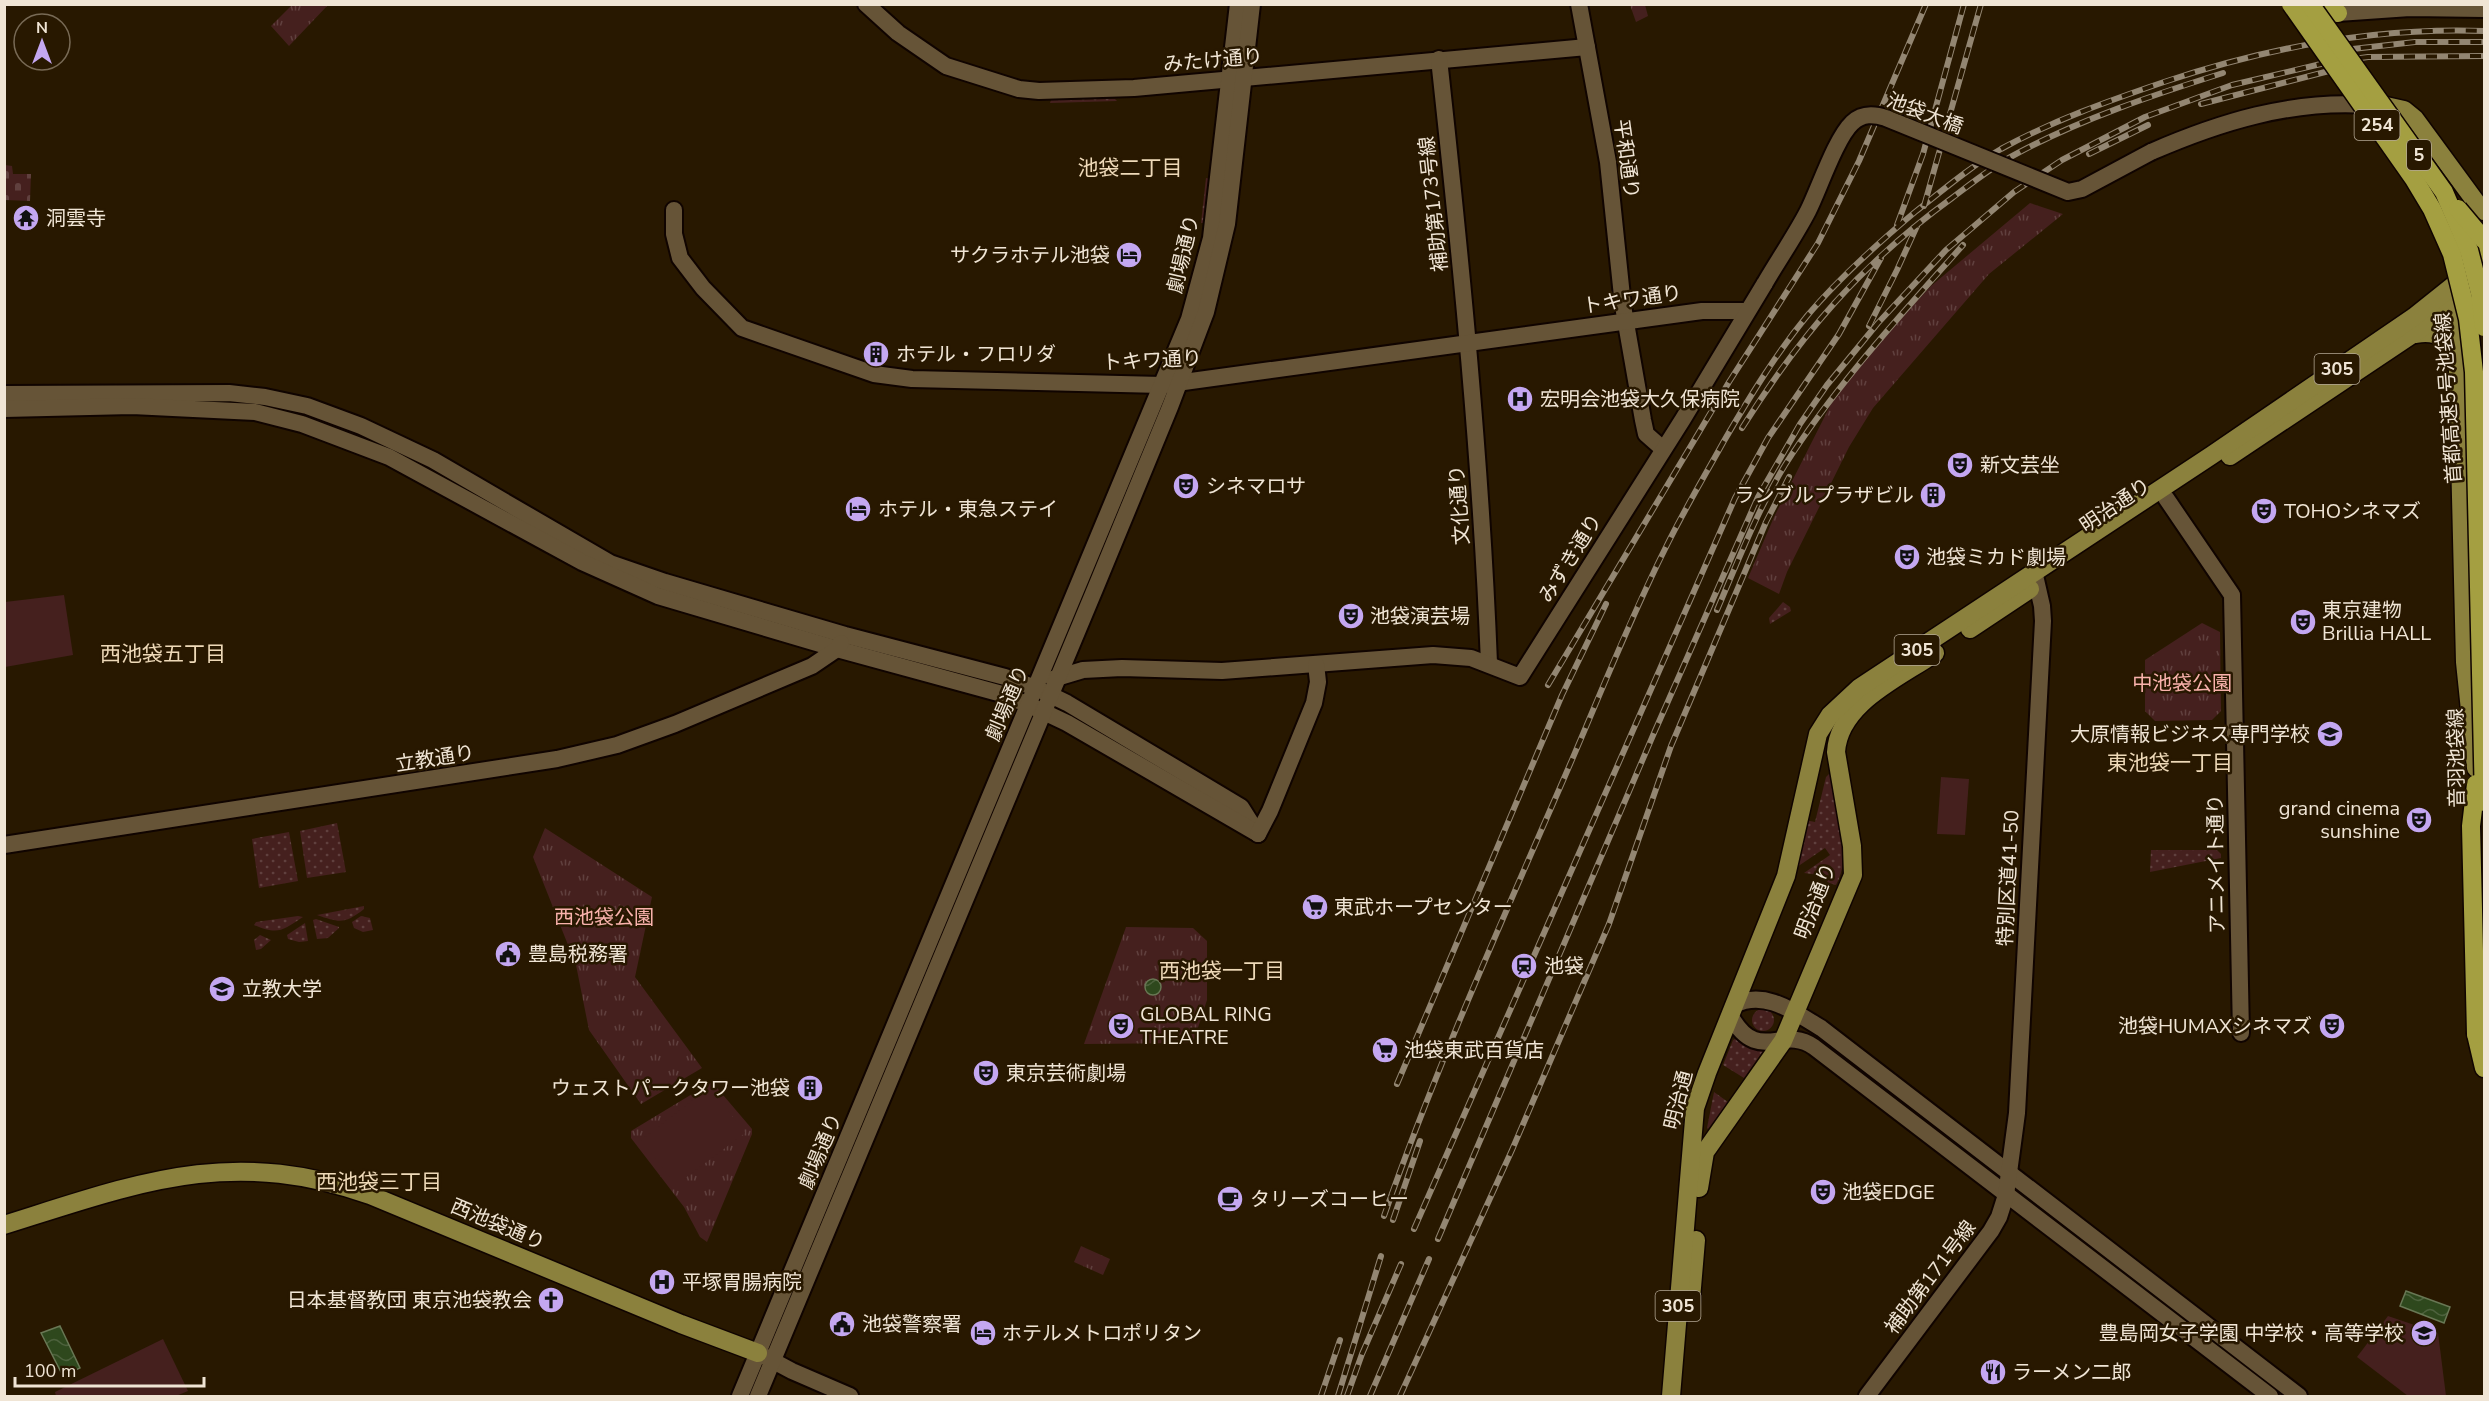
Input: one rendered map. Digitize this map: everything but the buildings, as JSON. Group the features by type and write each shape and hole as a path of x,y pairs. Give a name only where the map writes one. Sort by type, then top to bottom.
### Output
{"highway":[{"path":"2284,4 2334,9"},
{"name":"254","path":"2290,4 2400,158 2431,210 2452,254 2478,286"},
{"name":"首都高速5号池袋線","path":"2290,4 2414,179 2440,225 2458,273 2468,319 2474,372 2483,732 2482,800"},
{"name":"254","path":"2311,4 2447,197 2484,240"},
{"name":"首都高速5号池袋線","path":"2311,4 2444,192 2469,250 2480,292 2484,327"},
{"path":"2367,105 2425,191 2446,234 2478,286"},
{"path":"2367,105 2386,106 2430,169 2484,256"},
{"path":"2483,732 2471,826 2476,1034 2484,1068"}],"main road":[{"path":"2386,106 2404,110 2415,119 2484,211"},
{"name":"明治通り","path":"1797,829 1818,734 1842,702 2035,578 2166,498 2416,334 2457,305 2478,286 2484,256"},
{"name":"明治通り","path":"1783,1041 1853,875 1852,846 1836,752 1838,737 1845,721 1857,706 2035,578 2414,317 2478,286"},
{"path":"2457,305 2465,662 2482,800"},
{"path":"2416,334 2428,333 2444,337 2453,346 2457,356"},
{"path":"2457,356 2473,347 2484,347"},
{"name":"音羽池袋線","path":"2474,514 2482,800 2484,1001"},
{"path":"1808,777 1821,762 1832,761 1839,766"},
{"name":"明治通","path":"1671,1396 1693,1125 1700,1091 1786,876 1797,829"},
{"name":"305","path":"1683,1396 1702,1160 1709,1145 1783,1041"},
{"name":"西池袋通り","path":"4,1225 166,1178 229,1171 257,1171 297,1176 343,1185 370,1195 766,1357"}],"street":[{"name":"みたけ通り","path":"866,4 898,33 946,66 1019,89 1039,91 1134,88 1236,80 1439,59 1587,47"},
{"name":"劇場通り","path":"758,1396 766,1357 1043,691 1105,515 1171,384 1211,295 1227,224 1238,4"},
{"name":"劇場通り","path":"1236,80 1252,4"},
{"name":"平和通り","path":"1579,4 1608,162 1626,321 1646,434 1663,450"},
{"path":"2334,9 2484,9"},
{"name":"補助第173号線","path":"1439,59 1469,344"},
{"name":"池袋大橋","path":"1765,283 1808,211 1845,130 1857,119 1866,116 1875,115 1886,118 2068,192 2082,189 2151,152 2191,134 2242,117 2316,105 2367,105"},
{"name":"トキワ通り","path":"674,210 676,245 685,266 730,318 742,328 874,374 894,377 1171,384 1702,310 1747,310"},
{"name":"みずき通り","path":"1043,691 1058,677 1083,670 1122,668 1222,671 1433,655 1459,656 1489,663 1520,677 1765,283"},
{"name":"文化通り","path":"1469,344 1484,551 1489,663"},
{"name":"劇場通り","path":"1058,677 1171,384"},
{"path":"4,394 229,393 265,397 307,406 361,426 433,460 610,563 841,642 1002,693 1036,708 1258,834"},
{"path":"4,409 143,407 255,412 302,424 389,457 582,562 658,596 841,642 1005,677 1043,691 1241,807 1258,834"},
{"name":"アニメイト通り","path":"2166,498 2232,594 2241,1033"},
{"name":"特別区道41-50","path":"2009,1175 2017,1104 2043,621 2035,578"},
{"name":"立教通り","path":"4,845 558,759 617,745 675,724 812,666 841,642"},
{"path":"1258,834 1270,811 1314,702 1318,682 1316,664"},
{"path":"2270,1396 1809,1043 1800,1040 1756,1042 1743,1034 1732,1010 1747,999 1763,999 1794,1012 1821,1028 2299,1396"},
{"name":"補助第171号線","path":"1867,1396 1991,1231 1999,1217 2009,1175"},
{"name":"劇場通り","path":"740,1396 766,1357"},
{"path":"766,1357 850,1396"}],"green space":[{"path":"292,5 328,5 289,46 271,26"},
{"path":"1630,5 1645,5 1648,16 1636,22"},
{"path":"1115,99 1117,101 1050,103 1051,100"},
{"path":"5,165 12,166 13,174 31,174 30,201 5,200"},
{"path":"1206,178 1211,179 1205,223 1201,223"},
{"path":"2030,203 2063,214 1989,274 1873,408 1849,447 1787,572 1779,594 1748,578 1774,517 1831,404 1866,356 1931,286"},
{"path":"64,595 73,655 5,667 5,602"},
{"path":"1783,602 1790,607 1791,611 1770,624 1769,618"},
{"name":"中池袋公園","path":"2202,623 2220,632 2221,711 2212,720 2155,721 2145,711 2145,660"},
{"path":"1829,774 1832,776 1844,846 1841,873 1836,885 1829,883 1819,875 1804,873 1830,855 1825,848 1797,867 1805,820 1815,822 1826,777"},
{"path":"1941,777 1969,779 1965,835 1937,834"},
{"path":"337,823 346,872 307,878 300,831"},
{"name":"西池袋公園","path":"545,828 652,897 635,977 702,1068 641,1104 589,1030 576,965 533,857"},
{"path":"289,832 298,881 259,888 252,839"},
{"path":"2151,850 2217,850 2221,858 2150,872"},
{"path":"364,906 364,909 357,914 342,921 317,915"},
{"path":"361,916 370,918 373,930 363,932 354,928 352,922"},
{"path":"303,917 280,930 269,930 254,925 256,922"},
{"path":"316,919 339,928 328,938 317,939 313,920"},
{"path":"305,923 308,941 299,942 288,939 287,935"},
{"path":"1126,927 1193,928 1207,941 1207,1000 1193,1043 1084,1044"},
{"path":"260,935 271,940 261,949 256,950 254,940"},
{"path":"1763,1009 1771,1012 1774,1020 1771,1028 1763,1031 1755,1028 1752,1020 1755,1012"},
{"path":"1735,1039 1752,1049 1763,1051 1744,1078 1723,1065"},
{"path":"712,1082 752,1129 752,1134 707,1242 700,1237 684,1207 631,1138 631,1131"},
{"path":"710,1087 745,1133 676,1185 641,1140"},
{"path":"1714,1092 1728,1102 1708,1129 1707,1128"},
{"path":"1081,1246 1110,1259 1103,1275 1074,1262"},
{"path":"2388,1316 2438,1333 2446,1396 2408,1396 2357,1357"},
{"path":"163,1339 188,1391 176,1396 56,1396 55,1392"}],"water":[{"path":"1153,979 1159,981 1161,987 1159,993 1153,995 1147,993 1145,987 1147,981"},
{"path":"2406,1291 2450,1307 2444,1323 2400,1306"},
{"path":"60,1326 80,1368 63,1376 41,1333"}],"railway":[{"path":"1548,685 1729,382 1818,243 1859,161 1926,4"},
{"path":"1897,225 1923,154 1964,4"},
{"path":"1924,206 1981,4"},
{"path":"1384,1216 1425,1105 1470,994 1651,577 1686,508 1743,409 1784,346 1819,302 1887,236 1968,171 2020,139 2081,112 2203,70 2282,50 2362,36 2403,32 2484,31"},
{"path":"2317,53 2415,42 2484,42"},
{"path":"1438,1239 1654,733 1758,497 1800,424 1827,385 1878,323 1946,250 2014,192 2062,160 2145,117 2232,85 2325,63 2368,57 2484,56"},
{"path":"2201,104 2329,71"},
{"path":"1742,428 1787,362 1835,302 1861,275 1919,223 1991,169 2041,141 2092,119 2223,73"},
{"path":"2089,154 2148,125"},
{"path":"1869,326 1917,226"},
{"path":"1717,610 1766,500 1805,435 1847,379 1963,245"},
{"path":"1414,1229 1735,498 1768,438 1839,334 1881,258"},
{"path":"1400,1396 1512,1150 1609,924 1671,746 1766,522 1789,477"},
{"path":"1397,1084 1562,695 1606,604"},
{"path":"1393,1220 1420,1141"},
{"path":"1338,1396 1381,1256"},
{"path":"1370,1396 1429,1259"},
{"path":"1347,1396 1362,1354 1401,1264"},
{"path":"1321,1396 1340,1340"}],"place":[{"name":"洞雲寺","path":"26,218"},
{"name":"サクラホテル池袋","path":"1129,255"},
{"name":"ホテル・フロリダ","path":"876,354"},
{"name":"宏明会池袋大久保病院","path":"1520,399"},
{"name":"新文芸坐","path":"1960,465"},
{"name":"シネマロサ","path":"1186,486"},
{"name":"ランブルプラザビル","path":"1933,495"},
{"name":"ホテル・東急ステイ","path":"858,509"},
{"name":"TOHOシネマズ","path":"2264,511"},
{"name":"池袋ミカド劇場","path":"1907,557"},
{"name":"池袋演芸場","path":"1351,616"},
{"name":"東京建物 Brillia HALL","path":"2303,622"},
{"name":"大原情報ビジネス専門学校","path":"2330,734"},
{"name":"grand cinema sunshine","path":"2419,820"},
{"name":"東武ホープセンター","path":"1315,907"},
{"name":"豊島税務署","path":"508,954"},
{"name":"池袋","path":"1524,966"},
{"name":"立教大学","path":"222,989"},
{"name":"GLOBAL RING THEATRE","path":"1121,1026"},
{"name":"池袋HUMAXシネマズ","path":"2332,1026"},
{"name":"池袋東武百貨店","path":"1385,1050"},
{"name":"東京芸術劇場","path":"986,1073"},
{"name":"ウェストパークタワー池袋","path":"810,1088"},
{"name":"池袋EDGE","path":"1823,1192"},
{"name":"タリーズコーヒー","path":"1230,1199"},
{"name":"平塚胃腸病院","path":"662,1282"},
{"name":"日本基督教団 東京池袋教会","path":"551,1300"},
{"name":"池袋警察署","path":"842,1324"},
{"name":"ホテルメトロポリタン","path":"983,1333"},
{"name":"豊島岡女子学園 中学校・高等学校","path":"2424,1333"},
{"name":"ラーメン二郎","path":"1993,1372"}],"district":[{"name":"池袋二丁目","path":"1130,168"},
{"name":"西池袋五丁目","path":"163,654"},
{"name":"東池袋一丁目","path":"2170,763"},
{"name":"西池袋一丁目","path":"1222,971"},
{"name":"西池袋三丁目","path":"379,1182"}]}
